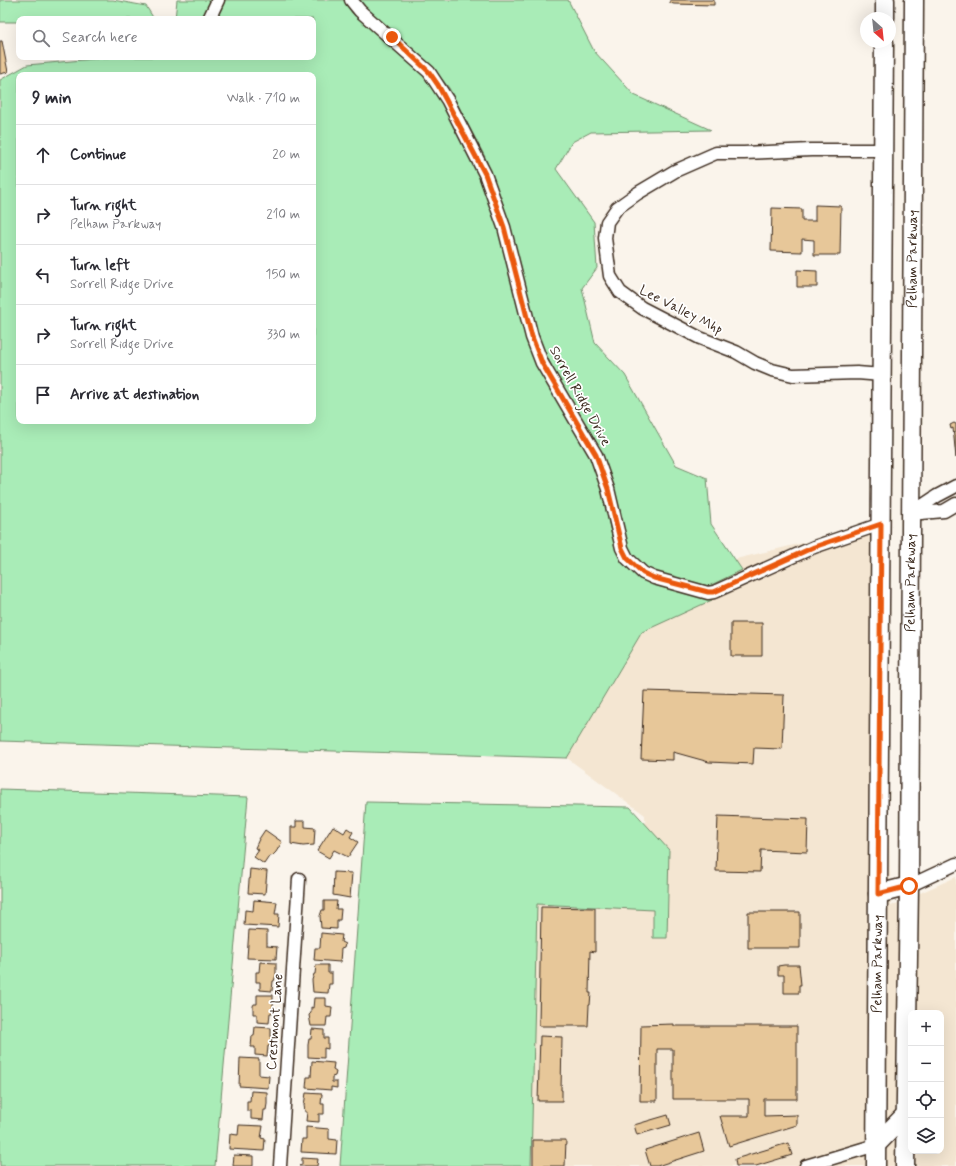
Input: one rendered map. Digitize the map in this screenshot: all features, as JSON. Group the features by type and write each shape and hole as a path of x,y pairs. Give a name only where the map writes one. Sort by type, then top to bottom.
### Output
{"main road":[{"path":"885,0 885,12"},
{"name":"Pelham Parkway","path":"905,1166 909,886 914,0"},
{"name":"Pelham Parkway","path":"876,1166 884,48"},
{"path":"884,150 912,150"},
{"path":"882,375 911,388"},
{"path":"881,524 910,514"},
{"path":"878,894 909,886"},
{"path":"876,1145 906,1114"}],"street":[{"path":"210,16 218,0"},
{"name":"Sorrell Ridge Drive","path":"352,0 360,11 429,72 448,101 485,174 504,227 532,337 542,363 596,455 608,489 622,548 634,565 643,573 654,578 708,592 714,592 814,547 881,524"},
{"name":"Lee Valley Mhp","path":"882,375 857,373 793,375 772,370 755,363 736,352 700,338 642,308 620,292 610,276 605,238 607,222 617,208 638,193 675,171 716,153 811,150 884,150"},
{"path":"910,514 937,496 956,486"},
{"path":"910,514 944,511 956,504"},
{"path":"909,886 956,864"},
{"name":"Crestmont Lane","path":"280,1166 299,879"},
{"path":"806,1166 876,1145"}],"shaded area":[{"path":"881,524 891,906 956,877 956,1166 515,1166 522,895 647,895 645,815 567,758 603,591"}],"green space":[{"path":"0,0 113,0 146,6 152,16 16,16 16,22 0,22"},
{"path":"177,0 213,0 205,16 175,16"},
{"path":"224,0 344,0 352,13 389,41 424,74 438,92 475,163 492,205 527,336 596,465 612,537 624,563 637,575 658,586 712,600 642,632 567,758 0,741 0,80 27,65 83,60 316,60 316,16 216,16"},
{"path":"358,0 568,0 594,51 634,95 711,130 591,132 572,142 556,169 594,222 597,268 582,288 595,343 625,375 676,465 707,478 711,524 742,570 707,587 646,571 631,558 621,534 613,492 536,334 503,204 485,157 449,88 433,68 361,5"},
{"path":"0,789 248,797 215,1166 0,1166"},
{"path":"366,802 630,807 669,850 667,938 653,938 653,910 537,904 531,1166 340,1166"}],"building":[{"path":"670,0 714,0 714,5 674,4 670,3"},
{"path":"0,41 2,41 8,72 0,74"},
{"path":"815,205 841,206 840,255 814,255 814,240 802,239 802,252 771,251 772,208 802,209 802,221 815,221"},
{"path":"797,270 817,271 817,287 797,287"},
{"path":"954,423 956,424 956,458 953,428 951,429 950,425"},
{"path":"731,623 762,623 762,656 731,656"},
{"path":"644,691 784,695 782,749 754,748 753,764 709,762 673,752 673,760 641,759"},
{"path":"718,816 808,819 807,852 761,850 760,872 716,871"},
{"path":"296,821 305,821 305,827 315,828 314,845 303,846 291,844 291,827 296,827"},
{"path":"333,826 344,833 347,828 353,832 350,837 358,842 348,857 334,850 329,858 317,851"},
{"path":"265,830 282,842 276,852 272,856 270,855 264,864 254,857 259,850 255,848"},
{"path":"250,869 267,871 265,894 248,893"},
{"path":"334,872 352,873 350,898 333,895"},
{"path":"254,900 277,902 275,914 279,914 278,927 244,925 245,910 253,911"},
{"path":"324,901 337,901 336,909 341,909 340,920 337,920 337,929 321,928 320,916 322,910 324,910"},
{"path":"541,907 595,908 595,952 590,951 589,993 591,993 588,1026 539,1026"},
{"path":"748,912 800,912 800,948 748,948"},
{"path":"249,930 267,931 267,946 277,947 276,959 247,958"},
{"path":"321,933 342,935 341,942 345,944 344,948 341,949 340,962 314,960 315,948 320,948"},
{"path":"260,962 276,963 276,975 273,981 272,991 260,990 260,982 256,982 256,972 259,972"},
{"path":"316,965 328,965 328,973 332,973 332,984 329,984 328,993 313,992 312,980 315,974"},
{"path":"799,965 801,985 799,985 799,993 784,993 784,975 778,975 778,966"},
{"path":"257,995 273,995 273,1008 272,1013 270,1013 269,1023 257,1022 257,1014 253,1014 253,1006 254,1004 257,1004"},
{"path":"314,998 326,998 326,1006 332,1007 331,1017 327,1017 326,1026 311,1026 309,1015 311,1013 311,1007 313,1008"},
{"path":"674,1024 674,1026 797,1026 797,1099 764,1099 764,1116 797,1115 797,1125 729,1146 720,1116 749,1116 749,1099 673,1099 673,1049 657,1049 657,1101 640,1101 641,1025"},
{"path":"255,1027 271,1028 271,1040 270,1046 268,1046 267,1056 255,1055 255,1047 251,1047"},
{"path":"312,1029 324,1030 324,1038 328,1038 328,1049 324,1048 324,1058 308,1057 308,1045 309,1039 311,1039"},
{"path":"540,1036 562,1037 562,1101 538,1101"},
{"path":"240,1058 259,1059 259,1075 269,1076 268,1088 239,1086"},
{"path":"312,1061 334,1063 333,1070 336,1072 335,1076 332,1077 332,1082 337,1082 337,1088 331,1087 331,1090 306,1088 307,1077 311,1077"},
{"path":"251,1091 267,1092 267,1104 266,1110 264,1110 263,1120 251,1119 251,1111 247,1111 247,1101 250,1101"},
{"path":"306,1093 322,1094 321,1104 324,1104 324,1114 319,1114 319,1122 306,1121 307,1112 305,1112 304,1105"},
{"path":"668,1115 671,1125 637,1135 634,1125"},
{"path":"239,1125 263,1126 261,1138 265,1139 264,1151 229,1149 230,1134 238,1135"},
{"path":"306,1127 329,1129 329,1139 337,1140 336,1154 301,1152 302,1139 306,1139"},
{"path":"699,1133 704,1151 657,1166 650,1166 645,1150"},
{"path":"533,1140 566,1140 565,1166 533,1166"},
{"path":"788,1143 792,1155 756,1166 736,1166 735,1159"},
{"path":"234,1155 253,1156 253,1166 233,1166"},
{"path":"302,1158 318,1159 317,1166 299,1166 302,1164"}],"route":[{"path":"392,37 429,72 438,85 448,101 485,174 504,227 532,337 542,363 596,455 608,489 622,548 627,558 634,565 643,573 654,578 693,589 714,592 726,588 814,547 881,524 878,894 909,886"}]}
